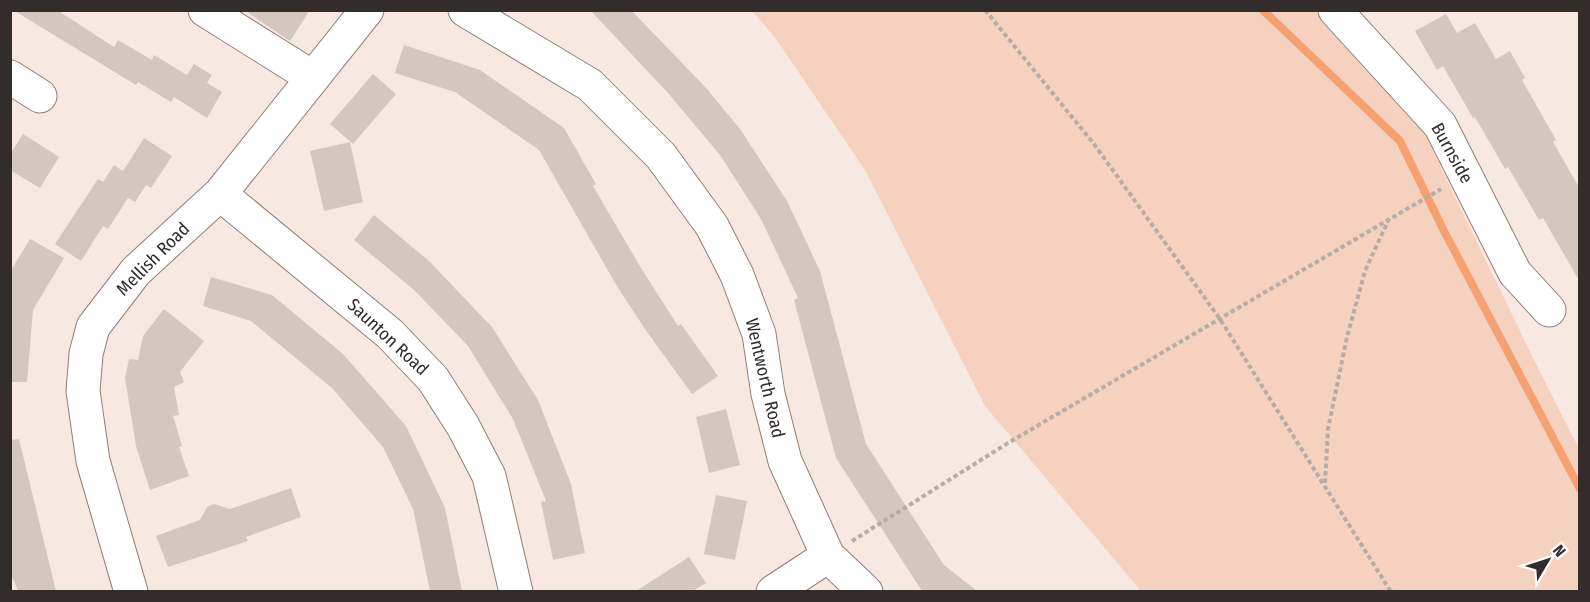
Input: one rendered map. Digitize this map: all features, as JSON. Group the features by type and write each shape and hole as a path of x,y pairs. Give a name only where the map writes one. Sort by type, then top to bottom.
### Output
{"street":[{"path":"205,10 312,77"},
{"name":"Mellish Road","path":"131,591 93,461 82,391 86,354 93,327 136,271 220,194 367,10"},
{"name":"Wentworth Road","path":"465,10 590,85 661,156 712,226 737,275 759,334 768,394 785,461 828,556 866,591"},
{"name":"Burnside","path":"1335,10 1440,125 1515,273 1549,310"},
{"path":"10,77 40,96"},
{"name":"Saunton Road","path":"220,194 390,334 433,379 463,426 489,476 516,591"},
{"path":"773,591 828,556"}],"path":[{"path":"985,10 1094,144 1220,319 1390,591"},
{"path":"828,556 1008,443 1443,188"},
{"path":"1325,484 1328,429 1347,337 1365,271 1388,220"}],"shaded area":[{"path":"752,11 1315,11 1413,110 1579,449 1579,591 1141,591 985,406 865,170 774,36"}],"building":[{"path":"13,10 57,10 114,47 118,40 152,60 154,55 187,75 194,64 212,75 207,83 222,92 207,118 174,97 171,102 138,82 136,85"},
{"path":"244,10 310,10 290,41"},
{"path":"590,10 631,10 707,89 740,129 787,201 820,271 866,444 944,565 977,591 922,591 836,458 794,300 798,298 761,219 720,155 668,93"},
{"path":"1446,14 1457,33 1475,23 1496,59 1510,51 1525,78 1522,80 1556,140 1553,142 1580,189 1580,282 1543,218 1539,220 1508,167 1505,169 1475,117 1473,118 1443,66 1437,70 1415,31"},
{"path":"404,45 480,70 564,128 596,184 593,186 641,268 678,326 681,324 718,376 692,394 618,288 539,150 455,92 395,73"},
{"path":"373,74 396,94 353,144 330,124"},
{"path":"23,134 59,157 40,188 10,170 10,154"},
{"path":"144,138 172,156 151,188 146,185 135,202 128,198 108,229 103,226 81,261 55,244 98,179 103,182 114,165 123,171"},
{"path":"350,142 363,202 324,211 310,151"},
{"path":"374,215 429,261 492,327 538,400 571,484 585,553 553,560 541,502 546,501 513,419 468,346 414,290 354,240"},
{"path":"30,239 64,258 33,310 27,382 10,382 10,272"},
{"path":"211,277 272,295 343,354 406,426 445,508 462,591 430,591 413,509 383,447 332,388 251,321 203,306"},
{"path":"164,309 204,341 180,372 184,382 174,387 179,415 173,416 182,446 179,447 189,476 150,490 136,446 125,378 129,359 138,360 143,336"},
{"path":"726,409 740,465 709,473 696,417"},
{"path":"19,439 56,591 18,591 10,572 10,440"},
{"path":"291,488 301,517 246,537 248,541 168,567 156,536 200,520 207,507 214,504 230,509"},
{"path":"716,495 747,501 735,560 704,554"},
{"path":"689,557 706,583 693,591 636,591"}],"waterway":[{"path":"1263,10 1400,141 1444,231 1580,489"}]}
